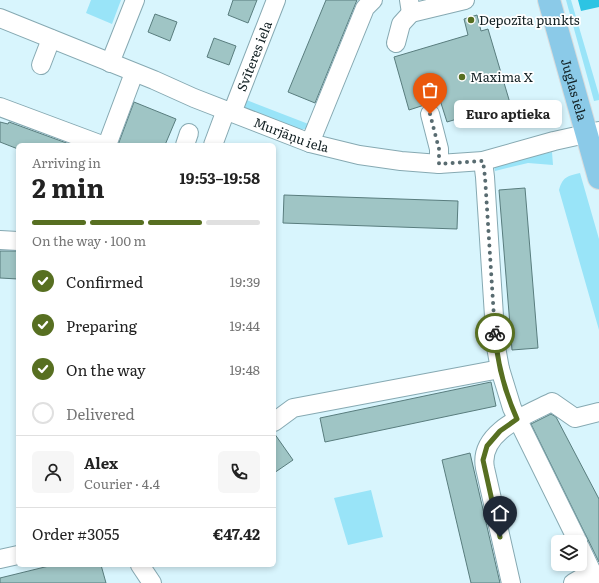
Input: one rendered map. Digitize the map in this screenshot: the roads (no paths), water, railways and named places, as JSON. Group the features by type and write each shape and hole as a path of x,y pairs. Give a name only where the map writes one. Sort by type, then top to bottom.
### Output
{"main road":[{"name":"Juglas iela","path":"549,0 593,133 599,178"}],"street":[{"path":"110,63 135,0"},
{"name":"Svīteres iela","path":"214,143 229,112 276,0"},
{"path":"310,143 365,8 374,0"},
{"path":"396,43 401,24 410,6 465,0"},
{"name":"Murjāņu iela","path":"0,18 229,112 310,143 359,155 401,161 439,164 483,161 593,133"},
{"path":"41,65 51,39"},
{"path":"109,143 134,73"},
{"path":"0,107 97,143"},
{"path":"430,114 439,149 439,164"},
{"path":"483,161 486,185 496,347 500,369 512,408 575,535"},
{"path":"0,240 16,241"},
{"path":"276,421 293,408 500,369"},
{"path":"511,583 483,460 487,446 500,431 517,419 552,402 575,418 599,412"},
{"path":"0,559 16,555"},
{"path":"573,583 595,577 587,561"},
{"path":"141,567 152,583"}],"place":[{"name":"Depozīta punkts","path":"471,20"},
{"name":"Maxima X","path":"462,77"},
{"name":"Euro aptieka","path":"430,114"}]}
